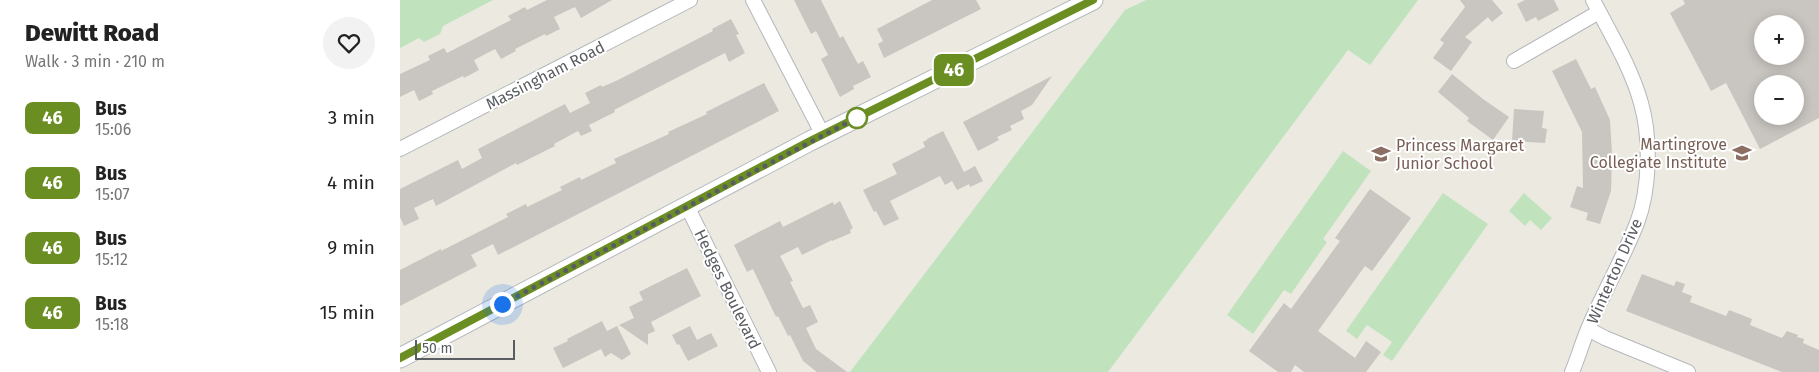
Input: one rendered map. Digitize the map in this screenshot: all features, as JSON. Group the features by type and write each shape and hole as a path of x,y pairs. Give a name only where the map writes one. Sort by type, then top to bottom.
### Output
{"main road":[{"path":"400,358 823,134 1093,0"}],"street":[{"name":"Massingham Road","path":"400,149 690,0"},
{"path":"753,0 823,134"},
{"path":"1514,61 1596,6"},
{"name":"Winterton Drive","path":"1572,372 1588,329 1637,223 1646,189 1646,122 1642,104 1627,68 1596,6"},
{"name":"Hedges Boulevard","path":"688,206 769,372"},
{"path":"1588,329 1605,338 1688,372"}],"green space":[{"path":"400,0 493,0 443,26 440,34 424,42 419,38 400,48"},
{"path":"1146,0 1418,0 1370,65 1348,50 1108,372 850,372 1125,10"},
{"path":"1343,151 1371,171 1323,239 1327,242 1291,294 1284,290 1253,334 1227,315"},
{"path":"1443,193 1488,224 1392,361 1383,355 1392,342 1367,325 1357,339 1346,331"},
{"path":"1524,193 1552,218 1541,230 1530,220 1525,226 1509,211"}],"building":[{"path":"547,0 612,0 581,18 575,7 554,17 560,29 546,36 545,34 515,49 516,51 501,59 495,49 474,60 479,70 432,91 433,94 419,101 414,90 400,97 400,74 430,60 428,56 444,48 447,53 511,20 508,16 525,7 527,10"},
{"path":"794,0 821,0 840,38 843,36 858,64 863,61 871,77 853,86 854,89 840,97 821,59 828,55 816,31 811,34"},
{"path":"932,0 976,0 981,9 884,58 878,44 883,41 877,29"},
{"path":"1460,0 1492,0 1503,13 1492,22 1488,17 1465,37 1472,42 1451,71 1433,58 1444,43 1440,40 1465,7"},
{"path":"1525,0 1554,0 1559,10 1538,21 1536,17 1526,22 1517,4"},
{"path":"1683,0 1819,0 1819,118 1760,149 1726,83 1711,91 1670,13 1685,4"},
{"path":"731,19 739,34 736,35 745,53 729,62 725,53 614,110 615,112 589,125 592,131 581,136 578,131 554,144 555,146 517,165 516,163 436,206 433,199 414,208 419,219 404,226 400,217 400,189 458,160 462,169 482,158 478,149 565,104 570,113 590,103 585,93 601,85 602,87 618,80 713,31 712,29"},
{"path":"1576,59 1591,89 1595,87 1610,120 1612,154 1611,191 1600,224 1586,220 1588,213 1570,207 1577,186 1583,188 1582,132 1552,71"},
{"path":"1452,74 1509,117 1493,140 1467,121 1469,118 1438,92"},
{"path":"1052,76 1032,105 1021,111 1024,119 1010,126 1012,130 997,137 999,140 978,151 963,122"},
{"path":"764,83 779,111 498,255 493,244 471,255 477,266 400,306 400,270 508,217 506,214 526,204 527,207 562,190 560,187 580,177 581,180 616,163 614,159 669,134 668,132 707,114 706,112"},
{"path":"1514,109 1544,111 1542,128 1547,129 1545,143 1512,141"},
{"path":"943,131 964,172 975,166 983,181 970,187 969,184 957,190 952,181 945,185 940,176 890,201 899,219 884,226 876,211 874,212 863,190 897,174 892,164 925,147 923,142"},
{"path":"1370,189 1411,218 1372,271 1365,266 1318,331 1355,358 1366,341 1381,352 1366,372 1304,372 1295,365 1291,372 1278,372 1249,351 1284,303 1291,309 1340,241 1335,238"},
{"path":"840,201 853,228 850,230 851,233 802,255 798,247 780,256 793,281 790,282 803,308 810,305 818,322 806,328 816,349 847,372 817,372 803,361 790,335 788,336 778,316 776,317 753,269 747,272 734,245 780,221 783,227 833,202 834,205"},
{"path":"687,268 701,296 651,322 655,331 648,334 648,345 619,325 634,318 629,307 643,300 639,292"},
{"path":"1642,274 1674,286 1676,281 1685,284 1682,292 1692,296 1690,302 1726,316 1729,310 1752,319 1750,325 1782,338 1787,331 1798,335 1797,337 1804,339 1803,343 1819,350 1819,372 1782,372 1626,311"},
{"path":"602,321 607,331 617,326 631,354 622,360 611,353 605,357 601,349 563,368 553,348"},
{"path":"690,326 697,340 711,333 718,346 688,361 672,335"}],"bus line":[{"name":"46","path":"400,358 810,141 1093,0"}],"place":[{"name":"Martingrove Collegiate Institute","path":"1742,153"},
{"name":"Princess Margaret Junior School","path":"1381,154"}],"route":[{"path":"502,304 860,116 857,118"}]}
